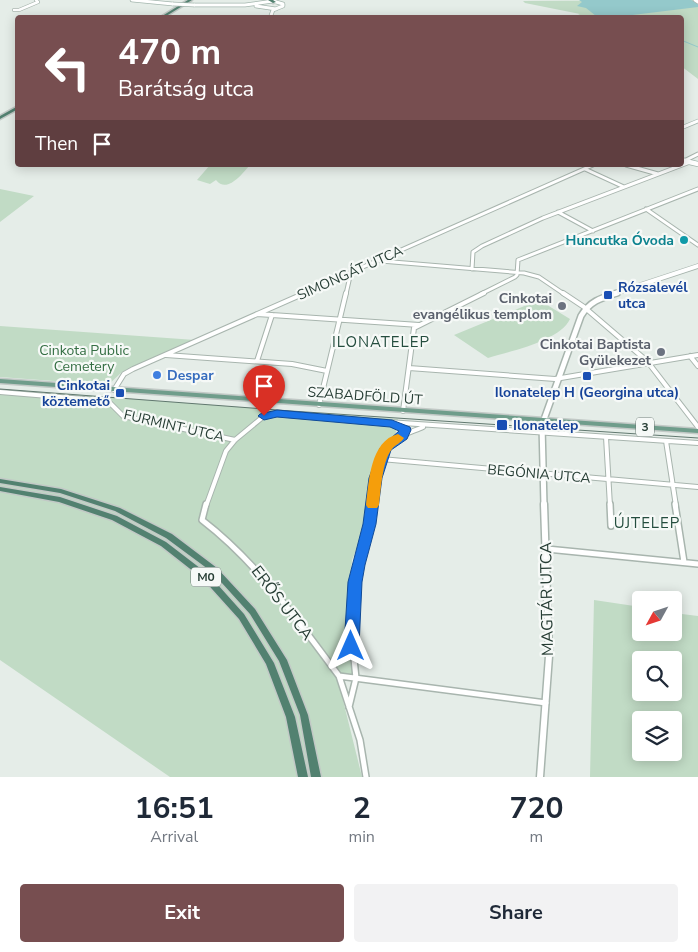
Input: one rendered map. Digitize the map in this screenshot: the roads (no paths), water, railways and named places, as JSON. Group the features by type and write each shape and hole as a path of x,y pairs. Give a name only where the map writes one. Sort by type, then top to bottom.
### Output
{"highway":[{"path":"170,15 194,0"},
{"path":"165,15 188,1"},
{"path":"0,116 15,108"},
{"name":"M0","path":"0,481 68,493 131,515 182,544 217,572 251,610 270,637 284,662 297,692 304,715 311,742 316,777"},
{"name":"M0","path":"0,489 58,499 114,518 170,548 209,580 244,618 271,663 289,707 299,748 303,777"}],"main road":[{"path":"133,0 173,4 245,5 276,8 284,5 270,1 264,6"},
{"path":"264,6 269,15"},
{"path":"271,15 276,8"},
{"path":"684,127 698,121"},
{"path":"684,160 698,164"},
{"name":"SZABADFÖLD ÚT","path":"0,381 403,411 698,429"}],"street":[{"path":"14,10 19,10 38,2 36,0"},
{"path":"27,4 31,5"},
{"path":"684,160 698,154"},
{"path":"684,164 690,162"},
{"name":"SIMONGÁT UTCA","path":"114,390 124,374 133,369 588,167"},
{"path":"633,167 658,174"},
{"path":"472,269 473,252 498,238 558,212 677,167"},
{"path":"585,169 624,187"},
{"path":"403,411 414,328 515,277 518,260 698,189"},
{"path":"646,209 698,245"},
{"path":"558,212 593,231"},
{"path":"378,260 532,274 539,277 585,309 649,363 698,429"},
{"path":"543,420 585,309 602,297 698,266"},
{"path":"319,405 351,272"},
{"path":"256,314 419,325"},
{"path":"257,361 272,315"},
{"path":"165,355 292,364 327,371"},
{"path":"409,368 559,378 698,355"},
{"path":"690,356 698,366"},
{"name":"FURMINT UTCA","path":"0,392 108,401 124,416 235,440"},
{"name":"ERŐS UTCA","path":"339,676 271,586 222,533 202,520 210,491 226,451 235,440 264,416 277,413 392,423"},
{"name":"MAGTÁR UTCA","path":"540,777 548,656 543,420"},
{"path":"392,423 698,443"},
{"path":"392,423 406,430 403,436"},
{"path":"349,707 356,678 351,630 355,582 370,524 376,478 381,460 386,448 403,436 428,426"},
{"path":"606,437 611,526"},
{"path":"666,441 684,562"},
{"name":"BEGÓNIA UTCA","path":"381,460 698,487"},
{"path":"547,549 698,564"},
{"path":"366,777 360,740 339,676 546,703"}],"water":[{"path":"579,0 691,0 698,3 698,7 633,15 595,15 586,8 577,6 582,2"}],"waterway":[{"path":"684,41 698,47"}],"tram line":[{"path":"0,389 291,411 698,438"}],"place":[{"name":"Huncutka Óvoda","path":"684,240"},
{"name":"Rózsalevél utca","path":"608,295"},
{"name":"Cinkotai evangélikus templom","path":"562,306"},
{"name":"Cinkotai Baptista Gyülekezet","path":"661,352"},
{"name":"Despar","path":"157,375"},
{"name":"Ilonatelep H (Georgina utca)","path":"587,376"},
{"name":"Cinkotai köztemető","path":"120,393"},
{"name":"Ilonatelep","path":"502,425"}],"district":[{"name":"ILONATELEP","path":"381,342"},
{"name":"ÚJTELEP","path":"647,523"}],"park label":[{"name":"Cinkota Public Cemetery","path":"84,358"}]}
